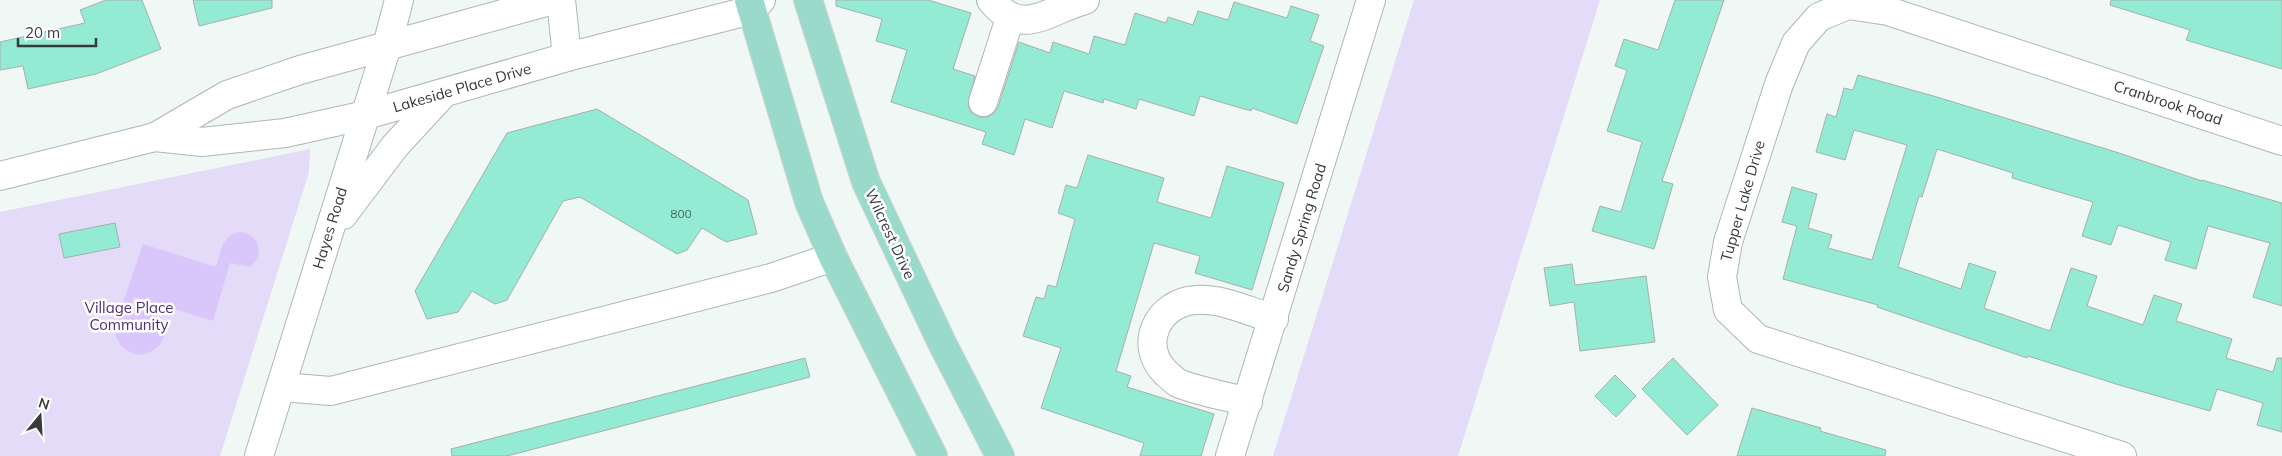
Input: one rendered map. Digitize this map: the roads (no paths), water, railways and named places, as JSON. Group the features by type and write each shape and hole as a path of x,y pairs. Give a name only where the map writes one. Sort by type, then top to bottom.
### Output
{"main road":[{"name":"Wilcrest Drive","path":"808,0 866,182 942,343 1000,456"},
{"path":"754,3 809,202 833,256 933,456"}],"street":[{"name":"Hayes Road","path":"259,456 366,115 387,46 398,0"},
{"name":"Lakeside Place Drive","path":"0,176 155,136 227,94 300,70 553,0"},
{"path":"561,0 567,58"},
{"path":"983,102 1000,9 1027,21 1052,14 1085,0"},
{"name":"Sandy Spring Road","path":"1230,456 1274,319 1369,1"},
{"name":"Lakeside Place Drive","path":"155,136 202,142 285,133 366,115 754,3"},
{"name":"Tupper Lake Drive","path":"2053,65 1888,11 1848,5 1819,17 1796,43 1779,84 1728,242 1722,277 1728,310 1758,339 2122,456"},
{"name":"Cranbrook Road","path":"2053,65 2282,140"},
{"path":"329,235 395,146 444,92"},
{"path":"281,387 331,391 771,278 833,256"},
{"path":"1248,402 1177,382 1157,365 1151,344 1156,325 1171,307 1195,300 1214,300 1274,319"}],"park label":[{"name":"Village Place Community","path":"129,316"}]}
